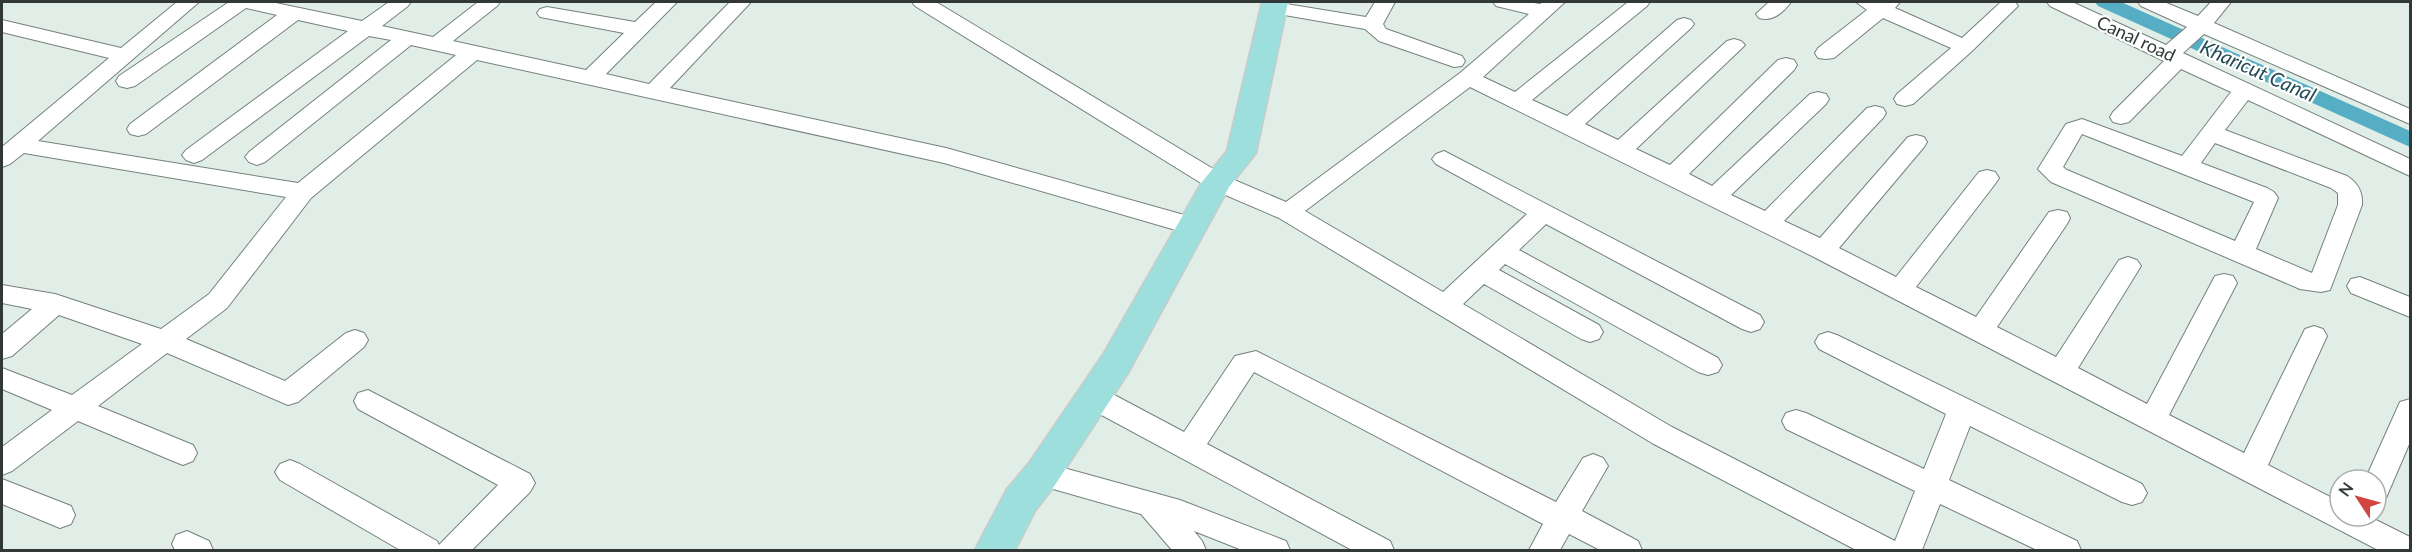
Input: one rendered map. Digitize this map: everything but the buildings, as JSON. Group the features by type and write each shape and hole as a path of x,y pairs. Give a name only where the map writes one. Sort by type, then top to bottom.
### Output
{"main road":[{"path":"994,550 1021,500 1042,474 1116,363 1217,182 1241,153 1267,4"}],"street":[{"path":"2,159 189,2"},
{"path":"127,81 251,2 946,156 1193,226"},
{"path":"138,129 299,13 319,2"},
{"path":"194,155 401,2"},
{"path":"438,43 490,2"},
{"path":"591,78 667,2"},
{"path":"654,92 741,2"},
{"path":"922,2 1217,182 1288,213 1662,435 1884,550"},
{"path":"1372,24 1385,2"},
{"path":"1503,2 1549,6"},
{"path":"1517,101 1640,2"},
{"name":"Canal road","path":"2057,2 2410,168"},
{"path":"2148,2 2410,117"},
{"path":"2121,117 2221,2"},
{"path":"1267,4 1322,8 1372,24 1379,33 1386,37 1461,70 1517,101 1715,197 2251,470 2328,505"},
{"path":"1826,53 1879,4 1965,46"},
{"path":"1288,213 1461,70 1549,6"},
{"path":"1905,99 2008,6"},
{"path":"548,13 639,30"},
{"path":"1570,125 1684,24"},
{"path":"2,27 125,56"},
{"path":"257,157 408,37"},
{"path":"1621,150 1734,45"},
{"path":"2,463 218,301 303,192 473,52"},
{"path":"1673,176 1786,64"},
{"path":"2186,166 2244,90"},
{"path":"1715,197 1818,99"},
{"path":"1767,224 1875,113"},
{"path":"2210,133 2339,182 2350,192 2350,205 2321,283 2309,282 2241,254 2059,176 2050,169 2074,129 2082,126 2259,194 2267,200 2241,254"},
{"path":"1822,252 1916,142"},
{"path":"20,145 303,192"},
{"path":"1444,159 1751,322"},
{"path":"1899,291 1987,178"},
{"path":"1446,306 1544,212"},
{"path":"1980,331 2058,218"},
{"path":"1501,251 1708,365"},
{"path":"2061,372 2128,266"},
{"path":"1480,271 1590,332"},
{"path":"2153,419 2224,283"},
{"path":"2360,286 2410,308"},
{"path":"2,294 56,304 165,341 288,394 355,340"},
{"path":"2,350 56,304"},
{"path":"2251,470 2314,336"},
{"path":"1828,342 2132,493"},
{"path":"1190,449 1245,363 1256,361 1627,550"},
{"path":"2,378 183,453"},
{"path":"1093,397 1379,550"},
{"path":"368,401 520,483 452,550"},
{"path":"1907,550 1962,409"},
{"path":"1796,421 2066,550"},
{"path":"2387,468 2407,428"},
{"path":"1544,550 1593,466"},
{"path":"290,472 426,550"},
{"path":"1042,474 1180,513 1275,550"},
{"path":"2,491 60,515"},
{"path":"1151,504 1191,550"},
{"path":"2373,528 2406,550"}],"waterway":[{"name":"Kharicut Canal","path":"2105,2 2410,140"}]}
